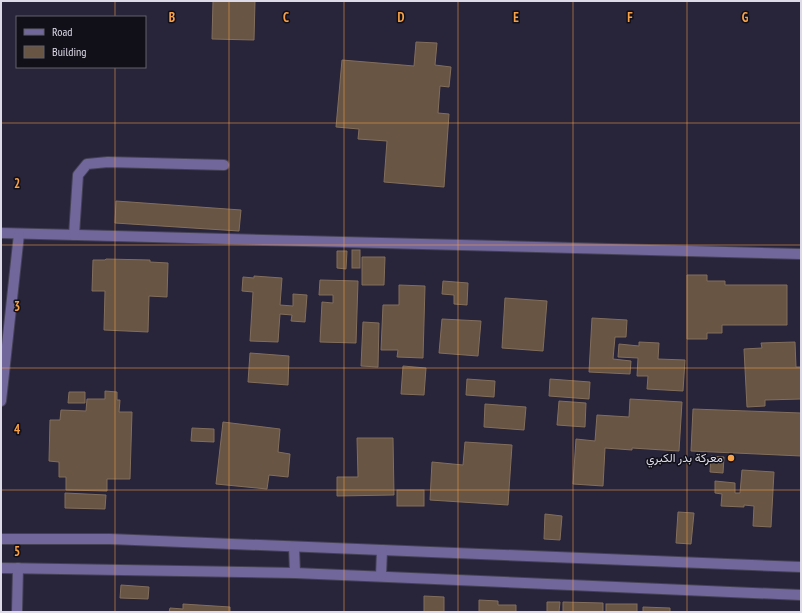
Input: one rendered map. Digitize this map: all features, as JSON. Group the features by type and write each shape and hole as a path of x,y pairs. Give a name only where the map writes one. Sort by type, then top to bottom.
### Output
{"street":[{"path":"74,235 78,175 87,164 108,162 224,165"},
{"path":"1,233 801,254"},
{"path":"1,401 19,234"},
{"path":"1,538 110,539 801,567"},
{"path":"294,547 295,573"},
{"path":"381,576 382,550"},
{"path":"1,568 295,573 801,595"},
{"path":"17,612 18,568"}],"building":[{"path":"213,1 255,1 254,40 212,39"},
{"path":"416,42 437,43 435,65 451,67 449,87 440,86 438,113 449,114 444,187 384,182 387,141 358,139 359,129 336,127 342,60 414,66"},
{"path":"116,201 241,210 239,231 115,223"},
{"path":"352,250 360,250 360,268 352,268"},
{"path":"337,251 347,251 346,269 337,268"},
{"path":"362,257 385,257 384,285 362,285"},
{"path":"93,260 150,260 150,262 168,263 167,297 149,296 148,332 104,330 105,291 92,291"},
{"path":"687,275 707,275 707,281 725,281 725,285 787,285 787,325 722,325 722,333 707,333 707,339 687,339"},
{"path":"254,276 282,278 280,305 293,306 293,294 307,295 305,322 291,321 292,315 280,314 278,342 250,341 253,292 242,291 243,277 254,278"},
{"path":"320,280 358,281 356,343 320,342 322,302 333,303 333,295 319,295"},
{"path":"443,281 468,283 467,305 454,304 454,295 442,294"},
{"path":"399,285 425,286 423,358 397,357 398,350 381,350 383,305 399,305"},
{"path":"505,298 547,301 543,351 502,348"},
{"path":"592,318 627,320 626,337 615,337 613,359 631,361 630,374 589,372"},
{"path":"442,319 481,321 478,356 439,353"},
{"path":"363,322 379,323 378,367 361,366"},
{"path":"639,342 659,343 658,359 685,360 683,391 647,389 648,376 637,376 638,358 618,357 619,344 639,346"},
{"path":"795,342 796,367 801,367 801,399 765,400 765,406 747,407 744,349 762,348 761,343"},
{"path":"250,353 289,356 288,385 248,382"},
{"path":"403,366 426,368 424,395 401,394"},
{"path":"467,379 495,381 494,397 466,395"},
{"path":"550,379 590,382 589,399 549,396"},
{"path":"105,391 117,392 117,400 120,400 119,412 132,412 130,479 107,479 107,491 66,490 66,477 59,477 59,462 49,461 50,420 60,420 61,410 86,411 87,399 105,399"},
{"path":"69,392 85,392 85,403 68,403"},
{"path":"630,399 682,402 679,451 605,448 603,486 573,484 576,439 595,441 597,415 629,417"},
{"path":"559,401 586,403 585,427 557,425"},
{"path":"485,404 526,407 524,430 484,427"},
{"path":"693,409 801,413 801,456 691,451"},
{"path":"223,422 280,429 278,452 290,454 288,477 269,475 267,489 216,484"},
{"path":"192,428 214,429 214,442 191,441"},
{"path":"357,438 393,438 394,495 337,496 337,477 358,477"},
{"path":"465,442 512,445 508,505 430,500 432,462 463,465"},
{"path":"711,456 724,457 723,473 710,472"},
{"path":"742,470 774,472 771,527 753,526 754,506 721,506 722,494 715,493 715,481 735,483 735,493 740,493"},
{"path":"397,490 424,490 424,506 397,506"},
{"path":"65,493 106,495 105,509 65,508"},
{"path":"678,512 694,513 691,544 676,543"},
{"path":"545,514 562,516 560,540 544,539"},
{"path":"121,585 149,587 148,599 120,598"},
{"path":"424,596 444,597 444,612 424,612"},
{"path":"479,600 498,601 498,605 516,605 516,612 479,612"},
{"path":"547,602 560,602 559,612 547,612"},
{"path":"563,602 603,603 603,612 563,612"},
{"path":"183,604 230,607 230,612 169,612 170,608 183,609"},
{"path":"606,604 637,604 637,612 606,612"},
{"path":"643,607 670,608 670,612 643,612"}],"place":[{"name":"معركة بدر الكبري","path":"731,458"}]}
